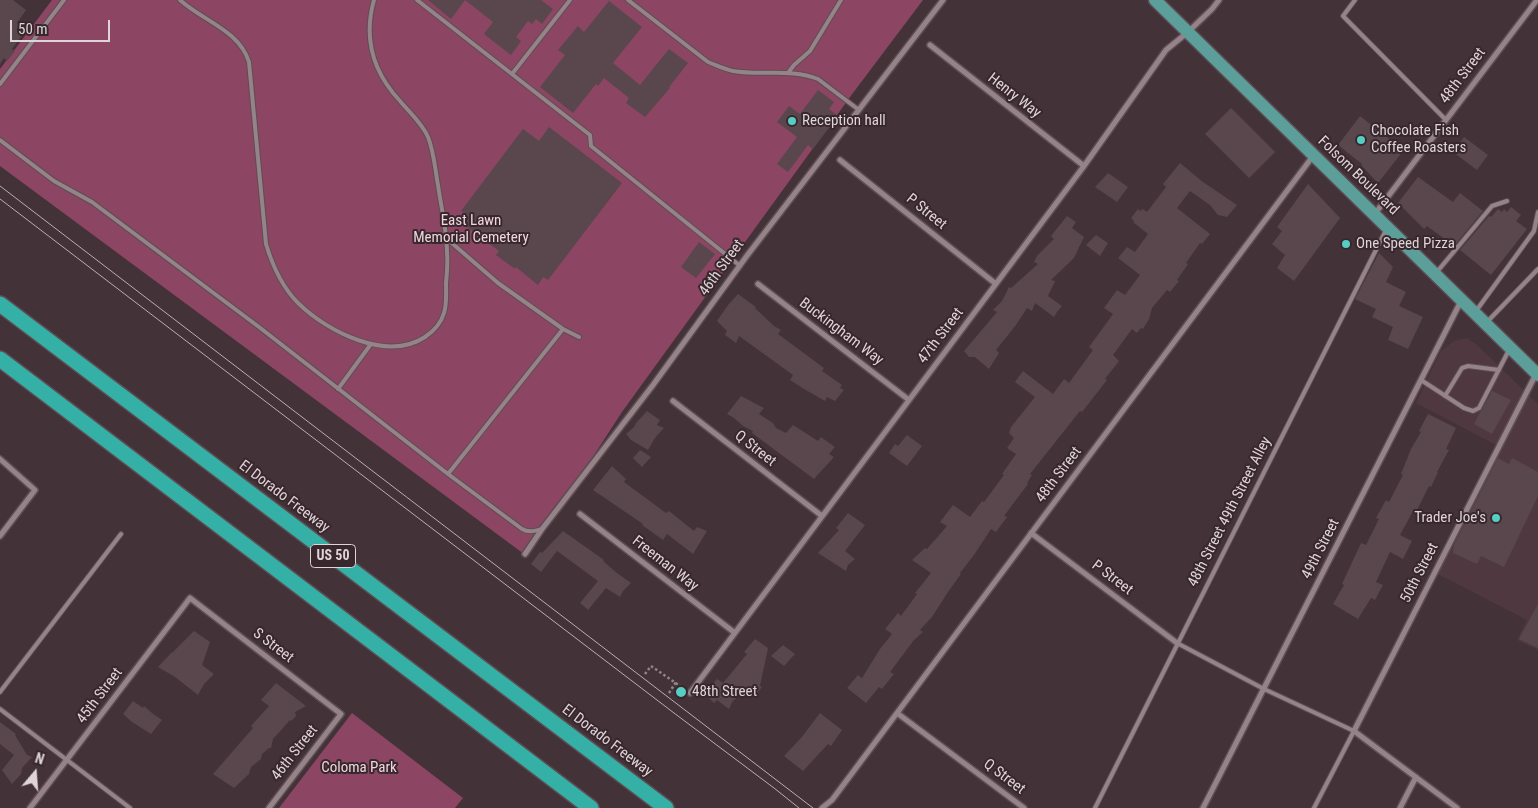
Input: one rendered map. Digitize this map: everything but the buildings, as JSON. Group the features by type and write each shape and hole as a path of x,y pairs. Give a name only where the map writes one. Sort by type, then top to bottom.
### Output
{"highway":[{"name":"El Dorado Freeway","path":"0,304 666,808"},
{"name":"US 50","path":"0,359 591,808"}],"main road":[{"name":"Folsom Boulevard","path":"1155,0 1537,374"}],"street":[{"name":"46th Street","path":"525,554 542,529 653,385 740,265 943,0"},
{"name":"47th Street","path":"690,693 1084,166 1166,50 1188,32 1219,0"},
{"name":"48th Street","path":"1374,215 1536,0"},
{"name":"Henry Way","path":"930,45 1084,166"},
{"name":"48th Street","path":"822,808 832,800 1313,156"},
{"name":"P Street","path":"840,160 996,284"},
{"name":"Buckingham Way","path":"758,284 909,400"},
{"name":"49th Street","path":"1203,808 1461,300"},
{"name":"50th Street","path":"1354,730 1537,374"},
{"name":"Q Street","path":"673,401 822,516"},
{"path":"0,459 35,490 0,536"},
{"name":"Freeman Way","path":"580,514 735,633"},
{"name":"P Street","path":"1031,533 1177,643"},
{"name":"S Street","path":"190,598 341,714"},
{"name":"45th Street","path":"30,808 190,598"},
{"name":"Q Street","path":"897,713 1024,808"},
{"name":"46th Street","path":"269,808 341,714"},
{"path":"1354,730 1457,808"},
{"path":"1400,808 1416,777"}],"lane":[{"path":"0,84 64,0"},
{"path":"180,0 236,39 246,53 249,62 266,244 276,271 298,302 310,313 340,332 371,344 397,346 420,340 428,335 440,322 444,313 446,296 448,252 433,157 427,136 418,122 387,86 375,64 369,27 374,0"},
{"path":"417,0 590,135 591,146 740,265"},
{"path":"512,74 570,0"},
{"path":"628,0 708,62 733,71 801,74 818,79 859,110"},
{"path":"788,73 810,51 841,0"},
{"path":"1355,0 1343,16 1446,120"},
{"path":"0,140 54,181 92,202 522,529 532,532 542,529"},
{"path":"1435,275 1492,206 1507,201"},
{"path":"1474,313 1534,232 1538,212"},
{"name":"48th Street 49th Street Alley","path":"1095,808 1387,228"},
{"path":"446,238 498,283 563,329 579,337"},
{"path":"1486,324 1538,269"},
{"path":"448,474 563,329"},
{"path":"338,389 371,344"},
{"path":"1421,380 1464,408 1473,411 1479,408 1510,348"},
{"path":"1445,396 1462,368 1468,366 1499,370"},
{"path":"0,692 122,534"},
{"path":"1177,643 1264,689 1354,730 1314,808"},
{"path":"0,709 130,808"}],"path":[{"path":"645,674 651,666 690,693"},
{"path":"668,693 676,682"}],"shaded area":[{"path":"1467,338 1477,345 1538,404 1538,650 1517,640 1527,620 1436,573 1500,447 1416,403 1441,351 1454,341"}],"green space":[{"name":"East Lawn Memorial Cemetery","path":"52,0 923,0 853,93 622,412 528,557 0,166 0,69"},
{"name":"Coloma Park","path":"352,713 463,798 455,808 279,808"}],"tram line":[{"path":"0,186 813,808"},
{"path":"0,199 799,808"}],"place":[{"name":"Reception hall","path":"792,121"},
{"name":"Chocolate Fish Coffee Roasters","path":"1361,140"},
{"name":"One Speed Pizza","path":"1346,244"},
{"name":"Trader Joe's","path":"1496,518"},
{"name":"48th Street","path":"681,692"}]}
